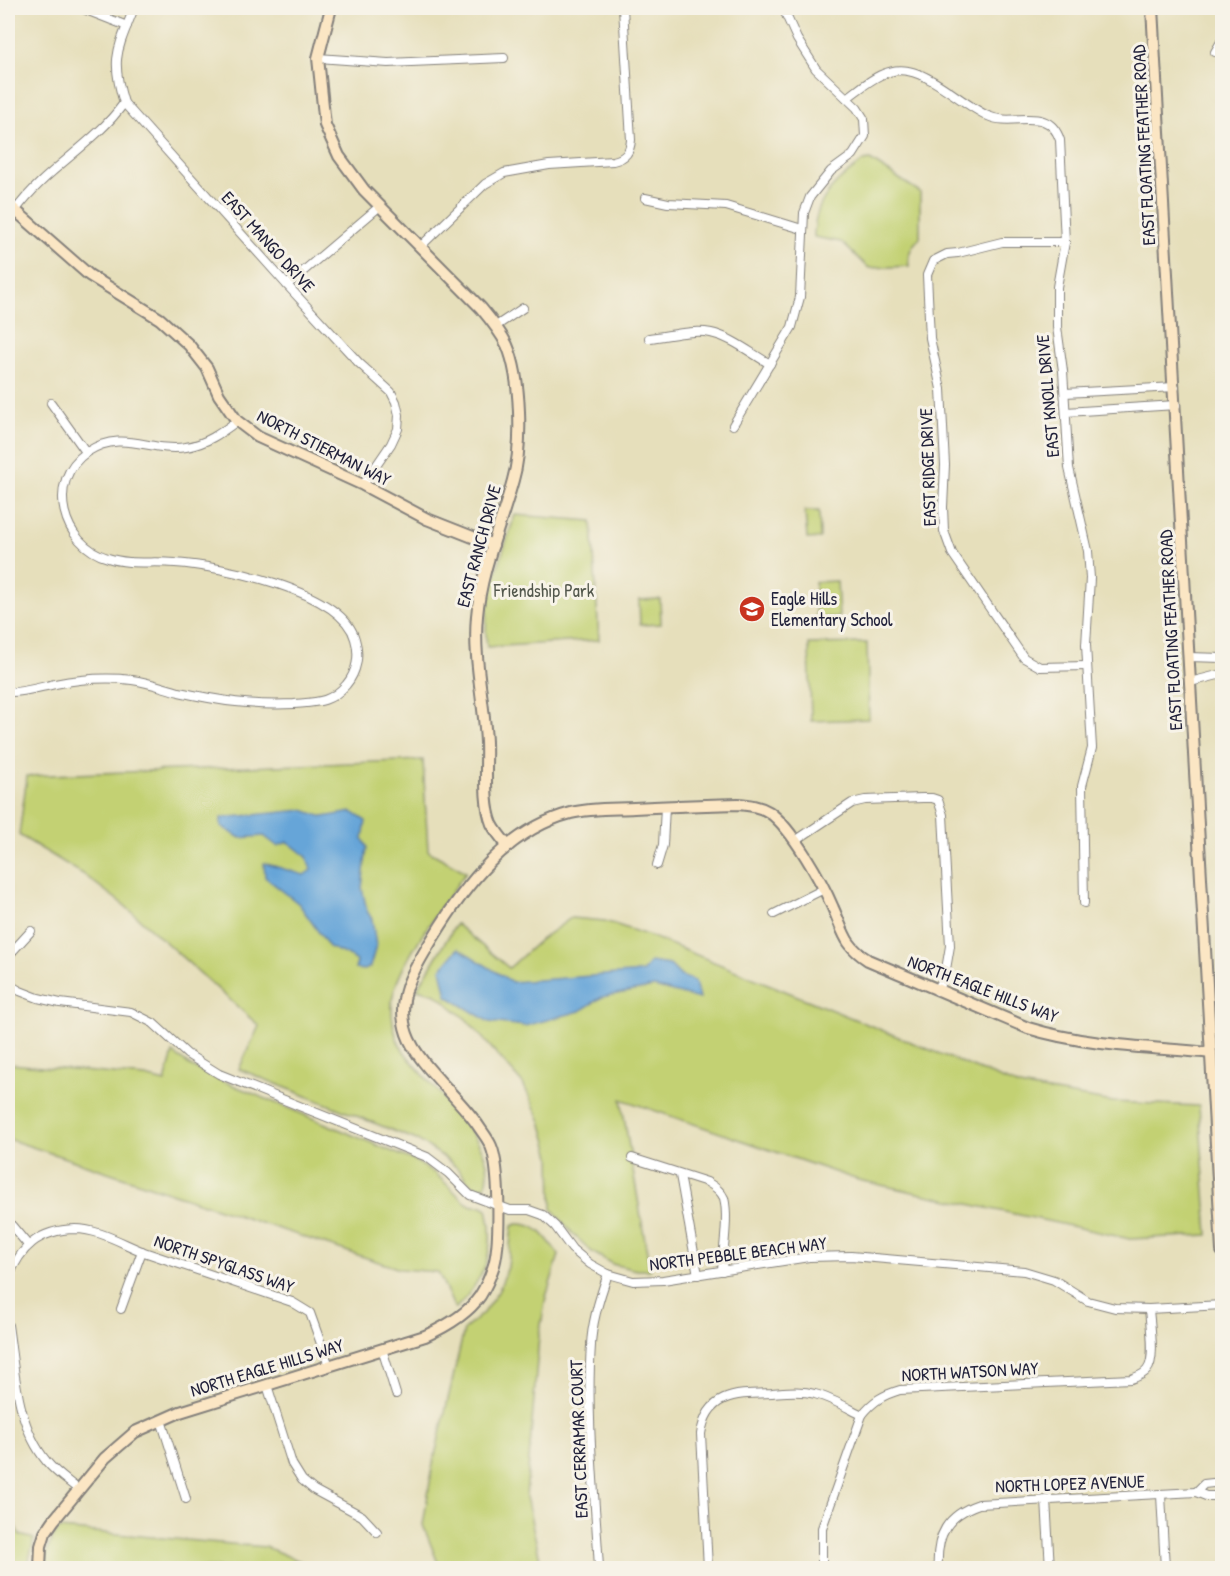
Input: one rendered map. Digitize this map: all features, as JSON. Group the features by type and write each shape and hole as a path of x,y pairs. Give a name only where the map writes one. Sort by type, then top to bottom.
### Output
{"street":[{"path":"81,8 127,26"},
{"name":"EAST MANGO DRIVE","path":"134,8 115,62 116,78 124,103 359,363 391,392 396,402 399,415 398,429 391,444 363,485"},
{"name":"EAST RANCH DRIVE","path":"330,8 318,58 325,125 339,156 364,190 496,326 507,345 514,367 519,436 514,477 493,545 477,615 476,651 485,732 488,813 495,831 507,846"},
{"path":"420,248 485,184 504,173 549,165 613,161 626,156 630,150 631,140 623,8"},
{"path":"733,425 786,340 797,312 801,284 802,229 804,213 810,197 826,176 859,148 865,136 864,120 857,108 816,69 797,39 783,8"},
{"name":"EAST FLOATING FEATHER ROAD","path":"1152,8 1211,1053 1219,1130 1222,1251"},
{"path":"1215,52 1222,40"},
{"path":"318,58 388,63 504,58"},
{"name":"EAST KNOLL DRIVE","path":"847,98 879,75 907,70 921,75 988,117 1008,120 1038,119 1052,125 1060,140 1065,242 1057,287 1056,308 1070,468 1088,551 1090,578 1086,645 1092,748 1082,786 1084,903"},
{"path":"11,208 112,120 124,103"},
{"path":"645,198 668,203 726,206 802,229"},
{"path":"287,285 380,206"},
{"name":"NORTH STIERMAN WAY","path":"11,208 89,275 160,319 189,345 207,368 219,395 237,421 258,437 363,485 427,519 493,545"},
{"name":"EAST RIDGE DRIVE","path":"1065,242 1002,242 947,254 933,261 927,275 930,338 941,389 945,465 944,531 952,553 1024,658 1040,668 1087,666"},
{"path":"496,326 523,308"},
{"path":"649,338 697,332 712,333 770,364"},
{"path":"1065,393 1175,387"},
{"path":"51,403 86,452"},
{"path":"1066,412 1176,405"},
{"path":"8,692 81,680 133,680 232,703 267,705 311,703 336,696 351,679 357,666 355,637 345,621 329,609 293,590 247,574 175,563 118,561 92,552 78,540 67,522 62,500 64,482 72,467 86,452 105,443 120,440 166,448 185,448 203,443 237,421"},
{"path":"1188,657 1222,658"},
{"path":"1190,682 1222,674"},
{"path":"795,841 852,803 865,800 923,798 938,800 943,815 950,946 945,975 937,991"},
{"name":"NORTH EAGLE HILLS WAY","path":"40,1569 41,1546 45,1533 54,1520 105,1458 135,1432 161,1420 425,1336 444,1327 465,1312 479,1297 494,1266 498,1233 496,1170 492,1147 478,1125 417,1053 407,1035 402,1014 404,995 411,974 466,887 507,846 549,820 598,809 753,805 769,813 795,841 824,889 848,943 868,960 937,991 1051,1035 1085,1041 1211,1053"},
{"path":"657,865 664,837 665,807"},
{"path":"774,914 824,889"},
{"path":"8,956 31,931"},
{"name":"NORTH PEBBLE BEACH WAY","path":"8,984 38,998 131,1012 153,1023 187,1054 219,1074 427,1157 448,1173 470,1195 510,1210 529,1210 543,1215 573,1249 590,1264 608,1274 633,1281 698,1275 788,1259 829,1256 1024,1271 1053,1280 1088,1301 1102,1306 1149,1309 1222,1305"},
{"path":"633,1158 707,1182 717,1188 723,1196 725,1211 722,1270"},
{"path":"680,1174 698,1275"},
{"path":"8,1221 28,1245 14,1262 8,1279"},
{"name":"NORTH SPYGLASS WAY","path":"28,1245 41,1236 76,1229 94,1232 141,1251 292,1302 310,1313 329,1366"},
{"name":"NORTH SPYGLASS WAY","path":"121,1309 141,1251"},
{"name":"EAST CERRAMAR COURT","path":"599,1569 590,1410 591,1343 608,1274"},
{"name":"NORTH WATSON WAY","path":"862,1414 873,1401 900,1390 1131,1379 1141,1376 1149,1369 1152,1359 1149,1309"},
{"path":"8,1325 20,1403 29,1432 47,1462 79,1490"},
{"path":"382,1349 396,1394"},
{"path":"267,1385 292,1464 302,1480 314,1490 362,1516 377,1532"},
{"path":"708,1569 701,1434 703,1423 717,1402 738,1394 799,1392 825,1397 862,1414 822,1528 822,1569"},
{"path":"161,1420 186,1499"},
{"name":"NORTH LOPEZ AVENUE","path":"1196,1492 1204,1484 1222,1482"},
{"name":"NORTH LOPEZ AVENUE","path":"938,1569 939,1541 951,1521 959,1513 979,1504 1196,1492 1206,1496 1222,1496"},
{"path":"1161,1495 1166,1569"},
{"path":"1046,1500 1050,1569"}],"green space":[{"path":"870,160 920,192 920,238 911,250 909,266 869,268 841,242 814,237 818,212 828,193 835,184 863,161"},
{"path":"805,511 819,511 820,538 807,539"},
{"name":"Friendship Park","path":"515,515 592,521 599,640 487,647 487,613 490,597"},
{"path":"837,581 839,617 816,618 815,582"},
{"path":"660,599 661,624 640,625 639,600"},
{"path":"867,643 869,719 811,721 809,644"},
{"path":"423,760 428,851 466,872 422,935 402,971 392,1002 393,1019 396,1037 401,1047 458,1114 483,1152 488,1170 485,1186 479,1188 469,1182 451,1162 419,1141 239,1069 259,1026 124,905 83,874 19,835 27,776"},
{"path":"571,918 605,921 650,936 1019,1086 1113,1102 1199,1106 1208,1235 1130,1239 858,1180 621,1099 650,1270 636,1270 612,1264 592,1252 552,1209 551,1156 541,1121 523,1084 467,1020 436,994 417,989 456,924 509,968 540,940"},
{"path":"173,1053 192,1067 211,1076 415,1161 436,1174 465,1202 487,1209 490,1224 489,1251 481,1276 474,1287 455,1309 438,1272 400,1269 8,1139 8,1066 11,1064 145,1077 165,1082"},
{"path":"525,1224 537,1229 559,1255 546,1297 539,1336 526,1497 542,1568 440,1568 423,1525 433,1464 464,1330 483,1313 498,1292 508,1267 512,1226"},
{"path":"8,1512 20,1535 34,1539 29,1560 31,1568 8,1568"},
{"path":"59,1529 266,1547 316,1568 47,1568 48,1547"}],"water":[{"path":"303,810 323,817 352,812 366,821 363,839 367,847 362,888 367,911 372,919 376,946 370,967 365,970 355,969 357,962 329,947 299,904 265,877 264,863 304,875 311,870 307,857 288,842 277,846 264,836 240,838 221,826 221,818"},
{"path":"458,948 512,982 643,972 650,962 670,965 681,976 695,981 699,999 654,987 602,997 580,1011 525,1026 489,1022 447,996 441,969"}],"place":[{"name":"Eagle Hills Elementary School","path":"752,609"}]}
